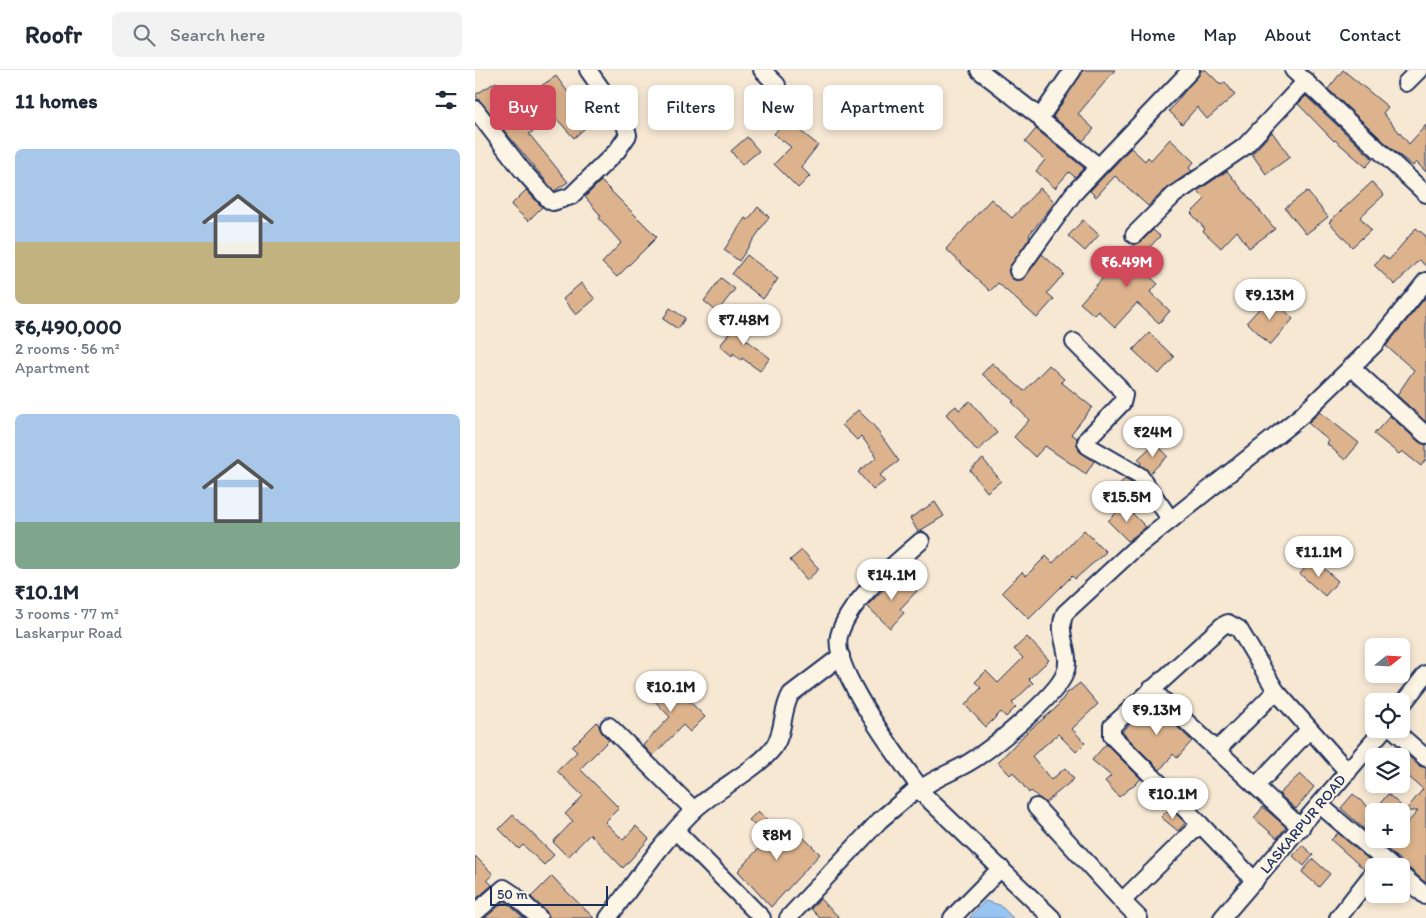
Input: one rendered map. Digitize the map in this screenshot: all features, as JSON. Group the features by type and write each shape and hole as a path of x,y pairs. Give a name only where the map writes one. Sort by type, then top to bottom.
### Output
{"street":[{"path":"475,109 522,170 549,200 553,202 562,201 571,196 610,158 628,135 624,121 588,70"},
{"path":"762,70 777,85"},
{"path":"979,70 1041,118 1098,166"},
{"path":"1041,118 1073,70"},
{"path":"1019,271 1073,194 1191,70"},
{"path":"1293,70 1426,194"},
{"path":"1406,83 1419,70"},
{"path":"1134,235 1173,195 1244,147 1306,81"},
{"path":"788,918 880,820 920,788 977,757 1052,693 1066,672 1066,654 1060,628 1065,614 1131,551 1302,415 1375,344 1426,281"},
{"path":"1074,342 1117,385 1124,395 1121,403 1088,438 1086,442 1088,446 1140,476 1171,520"},
{"path":"1351,367 1426,436"},
{"path":"921,541 876,582 851,611 839,636 841,656 870,715 922,793 1052,918"},
{"path":"1255,881 1112,736 1111,731 1115,723 1222,626 1228,623 1239,629 1277,691 1347,772"},
{"path":"607,918 694,810 723,785 765,758 775,746 781,732 788,699 791,694 841,656"},
{"path":"1410,694 1426,674"},
{"path":"1151,689 1301,828"},
{"path":"1217,750 1277,691"},
{"path":"609,726 694,810"},
{"path":"1256,786 1309,730"},
{"name":"LASKARPUR ROAD","path":"1222,918 1376,738"},
{"path":"1403,738 1426,758"},
{"path":"1320,805 1374,858"},
{"path":"1036,807 1139,918"},
{"path":"1123,901 1200,824"},
{"path":"676,830 762,918"},
{"path":"952,918 1001,868"},
{"path":"1410,883 1426,896"},
{"path":"1338,918 1365,886"},
{"path":"475,912 504,888 539,918"}],"water":[{"path":"985,901 1000,905 1013,918 969,918"}],"building":[{"path":"1083,70 1115,70 1078,114 1094,129 1083,141 1053,117"},
{"path":"1202,70 1206,70 1221,85 1225,82 1235,95 1207,119 1197,107 1182,124 1169,111"},
{"path":"1343,70 1388,107 1383,113 1409,144 1426,125 1426,172 1416,162 1413,166 1394,151 1328,89"},
{"path":"556,76 566,90 566,129 556,118 556,85 542,85"},
{"path":"490,86 490,113 475,95"},
{"path":"1306,96 1373,159 1366,167 1334,141 1298,104"},
{"path":"1036,129 1084,168 1075,177 1069,172 1055,188 1036,171 1045,160 1025,142"},
{"path":"504,130 535,130 529,134 568,182 554,191"},
{"path":"567,130 583,130 574,138"},
{"path":"777,130 799,130 818,145 801,167 810,176 798,188 774,164 791,147 774,134"},
{"path":"1272,132 1290,157 1266,174 1252,154"},
{"path":"747,137 759,151 742,165 731,151"},
{"path":"1170,139 1194,162 1189,168 1192,171 1168,187 1148,206 1115,176 1096,197 1090,191 1131,148 1145,161 1148,157 1151,160"},
{"path":"1227,171 1275,229 1249,248 1237,231 1221,248 1203,231 1205,229 1191,213 1205,199 1197,191"},
{"path":"601,181 657,237 617,277 602,263 621,243 599,218 601,216 585,197"},
{"path":"1372,182 1384,195 1360,217 1371,230 1352,247 1329,222"},
{"path":"1040,188 1055,202 1029,235 1030,237 1008,271 1013,279 1023,280 1042,254 1064,274 1047,293 1054,299 1037,318 998,283 990,291 946,249 991,199 1012,218"},
{"path":"526,190 542,207 528,221 511,205"},
{"path":"1307,191 1328,217 1306,234 1285,208"},
{"path":"758,207 769,217 739,261 724,250 745,218 748,220"},
{"path":"1083,220 1099,235 1085,251 1068,236"},
{"path":"1416,228 1426,236 1426,266 1419,260 1395,285 1374,265 1383,255 1389,260"},
{"path":"1153,230 1160,236 1137,261 1140,265 1139,267 1158,284 1150,292 1170,311 1159,323 1137,303 1115,327 1098,311 1094,315 1080,303 1133,245 1141,242"},
{"path":"747,255 778,279 763,299 732,274"},
{"path":"721,278 735,289 717,312 704,301"},
{"path":"581,283 595,299 576,315 563,299"},
{"path":"1271,296 1293,319 1270,345 1247,322"},
{"path":"1426,297 1426,422 1397,395 1414,370 1386,346"},
{"path":"670,308 685,318 678,329 663,319"},
{"path":"739,319 752,329 744,338 770,358 760,371 733,353 732,356 720,346"},
{"path":"1149,333 1174,357 1159,374 1133,350"},
{"path":"992,363 1024,391 1049,365 1064,379 1061,382 1092,407 1071,434 1077,438 1079,451 1094,461 1086,474 1045,446 1035,457 1014,437 1029,420 1012,402 1014,401 982,374"},
{"path":"970,401 997,433 977,451 946,414 956,406 959,410"},
{"path":"858,410 874,426 899,461 880,475 885,481 873,490 858,472 877,457 861,436 857,440 842,425"},
{"path":"1320,412 1359,443 1345,460 1327,444 1329,441 1308,423"},
{"path":"1390,416 1419,442 1426,445 1426,459 1421,466 1402,451 1399,454 1374,434"},
{"path":"1155,443 1168,456 1150,473 1140,464 1138,459"},
{"path":"983,459 1001,481 987,492 970,470"},
{"path":"1125,479 1133,484 1143,497 1133,506 1115,488"},
{"path":"935,502 944,516 918,532 910,518"},
{"path":"1124,505 1146,527 1128,541 1108,521"},
{"path":"1084,530 1106,552 1075,579 1072,576 1029,619 1002,592 1022,572 1026,576 1046,556 1053,563"},
{"path":"802,550 819,569 807,580 790,560"},
{"path":"1313,559 1338,581 1325,596 1300,574"},
{"path":"899,574 917,591 900,609 904,613 890,628 867,606"},
{"path":"1027,637 1049,660 1029,679 1033,683 1012,703 1016,707 1006,717 1001,712 986,727 965,705 981,688 975,682 986,671 998,683 1023,658 1014,649"},
{"path":"662,673 705,717 690,732 683,725 653,756 643,745 670,717 645,691"},
{"path":"1080,683 1098,704 1072,729 1085,743 1076,752 1058,734 1032,756 1051,780 1065,768 1074,779 1045,803 1031,791 1029,793 1013,772 1010,775 998,762 1027,732 1055,709 1067,693"},
{"path":"1152,703 1192,741 1177,758 1173,754 1160,770 1122,732"},
{"path":"597,722 602,733 609,740 580,769 619,808 605,822 623,840 636,826 649,839 623,868 590,834 568,857 553,842 573,821 565,814 583,796 557,771 577,752 572,747"},
{"path":"1106,744 1141,779 1119,797 1105,781 1111,776 1092,760"},
{"path":"1410,758 1419,766 1426,768 1426,883 1410,869 1410,858 1397,858 1386,848 1410,848 1410,820 1418,811 1410,811 1410,805 1423,789 1410,778"},
{"path":"1300,774 1314,787 1296,809 1279,794"},
{"path":"1353,794 1365,804 1365,830 1341,808"},
{"path":"1388,794 1398,803 1381,803"},
{"path":"1263,807 1286,827 1277,838 1254,818"},
{"path":"1170,808 1185,823 1178,831 1161,817"},
{"path":"758,811 787,839 796,830 820,854 771,907 738,871 768,838 749,820"},
{"path":"513,815 554,855 544,865 523,845 519,849 499,829"},
{"path":"1338,833 1367,858 1365,858 1365,868 1364,869 1331,840"},
{"path":"1302,845 1313,855 1304,866 1293,856"},
{"path":"475,856 493,874 487,880 492,885 475,900"},
{"path":"1313,859 1330,874 1319,887 1302,872"},
{"path":"552,876 594,918 549,918 546,911 531,897"},
{"path":"820,899 840,918 820,918 811,909"},
{"path":"505,901 524,918 485,918"}]}
